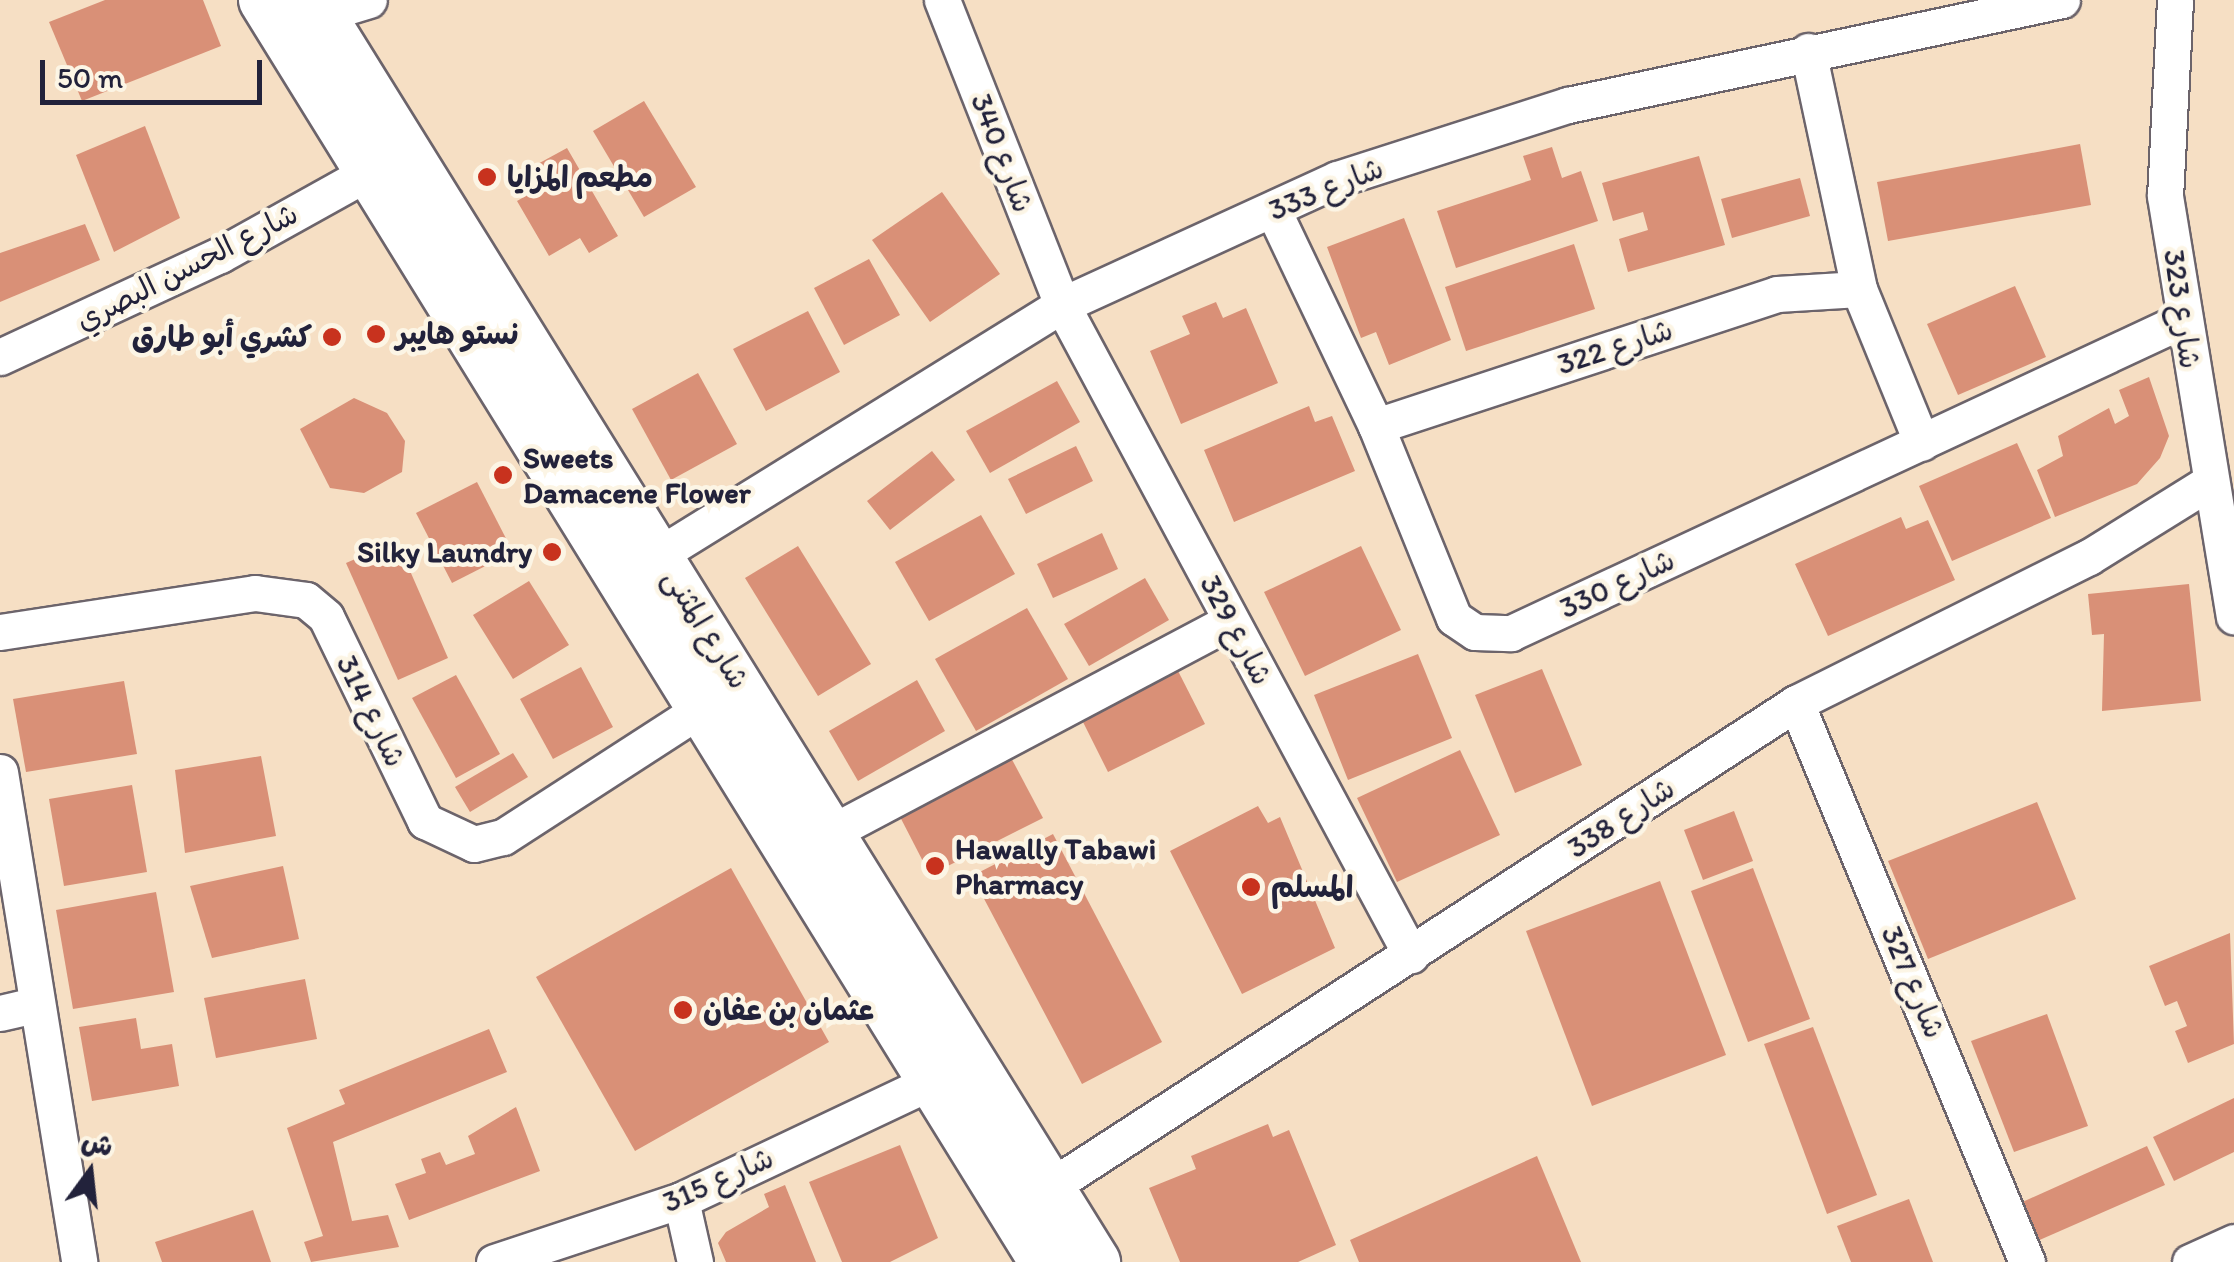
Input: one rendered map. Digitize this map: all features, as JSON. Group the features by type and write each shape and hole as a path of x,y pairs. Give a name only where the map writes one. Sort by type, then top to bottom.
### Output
{"street":[{"name":"شارع المثنى","path":"264,0 1044,1262"},
{"path":"315,7 369,0"},
{"name":"شارع 340","path":"942,0 1062,305"},
{"name":"شارع 333","path":"660,554 1062,305 1337,179 1568,104 2062,0"},
{"name":"شارع 323","path":"2175,0 2165,196 2208,484 2234,616"},
{"name":"شارع المثنى","path":"315,7 1053,1185 1095,1262"},
{"path":"1808,51 1858,289 1922,442"},
{"name":"شارع الحسن البصري","path":"0,356 220,255 371,171"},
{"name":"شارع 330","path":"1273,210 1376,426 1454,618 1475,632 1511,634 2183,320"},
{"name":"شارع 322","path":"1376,426 1776,294 1858,289"},
{"name":"شارع 329","path":"1062,305 1411,955"},
{"name":"شارع 338","path":"1053,1185 1796,703 2089,558 2208,484"},
{"name":"شارع 314","path":"0,632 255,593 306,600 326,617 425,821 474,844 503,837 700,710"},
{"path":"832,832 1231,622"},
{"name":"شارع 327","path":"1796,703 2027,1262"},
{"path":"0,772 17,1008 79,1262"},
{"name":"شارع 315","path":"494,1262 681,1200 935,1080"},
{"path":"681,1200 695,1262"},
{"path":"2190,1262 2234,1242"}],"building":[{"path":"105,0 203,0 221,46 82,101 49,22"},
{"path":"644,101 696,187 644,217 593,131"},
{"path":"145,126 180,218 114,252 76,155"},
{"path":"2080,144 2091,205 1888,241 1877,182"},
{"path":"1552,147 1562,178 1581,171 1598,221 1456,268 1437,211 1531,180 1523,156"},
{"path":"567,148 618,236 589,253 580,238 549,256 517,201 545,185 534,166"},
{"path":"1699,156 1725,245 1628,272 1619,239 1648,230 1643,212 1613,221 1602,183"},
{"path":"1800,178 1810,216 1732,238 1721,199"},
{"path":"942,192 1000,274 930,322 872,240"},
{"path":"1404,218 1451,340 1389,365 1376,332 1361,338 1327,247"},
{"path":"85,224 100,260 0,302 0,253"},
{"path":"1574,244 1595,309 1466,351 1445,287"},
{"path":"869,259 900,315 844,345 814,288"},
{"path":"2015,286 2046,357 1958,395 1927,324"},
{"path":"1216,302 1223,318 1246,308 1278,383 1181,424 1150,351 1190,334 1182,316"},
{"path":"808,311 840,372 766,411 733,349"},
{"path":"698,373 737,444 671,480 632,409"},
{"path":"2149,377 2169,436 2160,458 2137,484 2055,517 2037,470 2063,456 2058,436 2109,408 2115,424 2129,416 2119,390"},
{"path":"1057,381 1080,422 990,473 966,431"},
{"path":"354,398 387,413 405,441 402,472 364,493 330,488 300,429"},
{"path":"1309,406 1315,422 1332,416 1355,471 1234,522 1204,450"},
{"path":"2017,443 2051,518 1952,561 1919,486"},
{"path":"1076,446 1093,481 1026,514 1008,479"},
{"path":"932,451 955,480 890,530 867,501"},
{"path":"477,482 513,552 452,583 416,513"},
{"path":"981,515 1015,574 929,621 895,562"},
{"path":"1901,517 1906,529 1928,520 1955,580 1828,636 1795,564"},
{"path":"1102,533 1118,569 1053,598 1037,564"},
{"path":"397,541 448,658 398,680 346,563"},
{"path":"798,546 871,664 818,696 745,578"},
{"path":"1361,546 1401,630 1305,676 1264,592"},
{"path":"1145,578 1169,620 1089,666 1064,624"},
{"path":"529,581 569,645 513,679 473,615"},
{"path":"2189,584 2201,701 2102,711 2104,634 2092,635 2088,594"},
{"path":"1027,608 1068,679 976,731 935,659"},
{"path":"1418,654 1452,738 1348,780 1314,695"},
{"path":"1175,665 1205,724 1108,772 1078,712"},
{"path":"581,667 613,727 553,759 520,699"},
{"path":"1542,669 1582,765 1515,793 1475,695"},
{"path":"456,675 500,754 456,778 412,698"},
{"path":"917,680 945,731 858,781 829,731"},
{"path":"124,681 137,754 26,772 13,699"},
{"path":"1460,750 1500,835 1397,882 1357,798"},
{"path":"1008,752 1043,818 930,875 896,809"},
{"path":"513,753 528,777 470,812 455,787"},
{"path":"261,756 276,836 185,853 175,770"},
{"path":"132,785 147,872 64,886 49,799"},
{"path":"2037,802 2076,899 1928,959 1888,861"},
{"name":"المسلم","path":"1258,806 1268,823 1280,817 1335,948 1242,994 1170,851"},
{"path":"1734,811 1753,861 1703,880 1684,830"},
{"path":"1053,834 1162,1042 1082,1084 972,876"},
{"path":"283,866 299,939 212,958 190,886"},
{"name":"عثمان بن عفان","path":"731,868 829,1042 635,1151 536,977"},
{"path":"1753,868 1810,1019 1748,1042 1691,891"},
{"path":"1660,881 1726,1055 1592,1106 1526,931"},
{"path":"156,892 174,992 73,1009 56,910"},
{"path":"2230,933 2234,1044 2188,1063 2175,1031 2187,1026 2177,1001 2165,1006 2149,966"},
{"path":"305,979 317,1039 216,1058 204,998"},
{"path":"2047,1014 2088,1126 2014,1152 1971,1041"},
{"path":"136,1018 141,1049 172,1044 179,1086 92,1101 79,1027"},
{"path":"1813,1027 1877,1195 1827,1214 1764,1044"},
{"path":"489,1029 507,1072 333,1142 352,1221 388,1215 399,1247 311,1262 304,1242 323,1236 287,1128 345,1104 339,1090"},
{"path":"2234,1098 2234,1152 2174,1181 2153,1137"},
{"path":"516,1107 540,1171 409,1220 395,1184 426,1173 421,1159 440,1152 446,1165 475,1154 468,1136"},
{"path":"1268,1124 1273,1137 1289,1130 1336,1245 1298,1262 1180,1262 1149,1188 1196,1169 1191,1156"},
{"path":"900,1145 938,1238 890,1262 842,1262 809,1182"},
{"path":"2147,1146 2165,1185 2035,1242 2018,1204"},
{"path":"1537,1156 1581,1262 1359,1262 1350,1240"},
{"path":"785,1185 816,1262 726,1262 718,1243 726,1232 769,1207 764,1194"},
{"path":"1909,1199 1933,1262 1851,1262 1837,1226"},
{"path":"253,1210 271,1262 162,1262 155,1242"}],"place":[{"name":"مطعم المزايا","path":"487,177"},
{"name":"نستو هايبر","path":"376,334"},
{"name":"كشري أبو طارق","path":"332,337"},
{"name":"Sweets Damacene Flower","path":"503,475"},
{"name":"Silky Laundry","path":"552,552"},
{"name":"Hawally Tabawi Pharmacy","path":"935,866"},
{"name":"المسلم","path":"1251,887"},
{"name":"عثمان بن عفان","path":"683,1010"}]}
